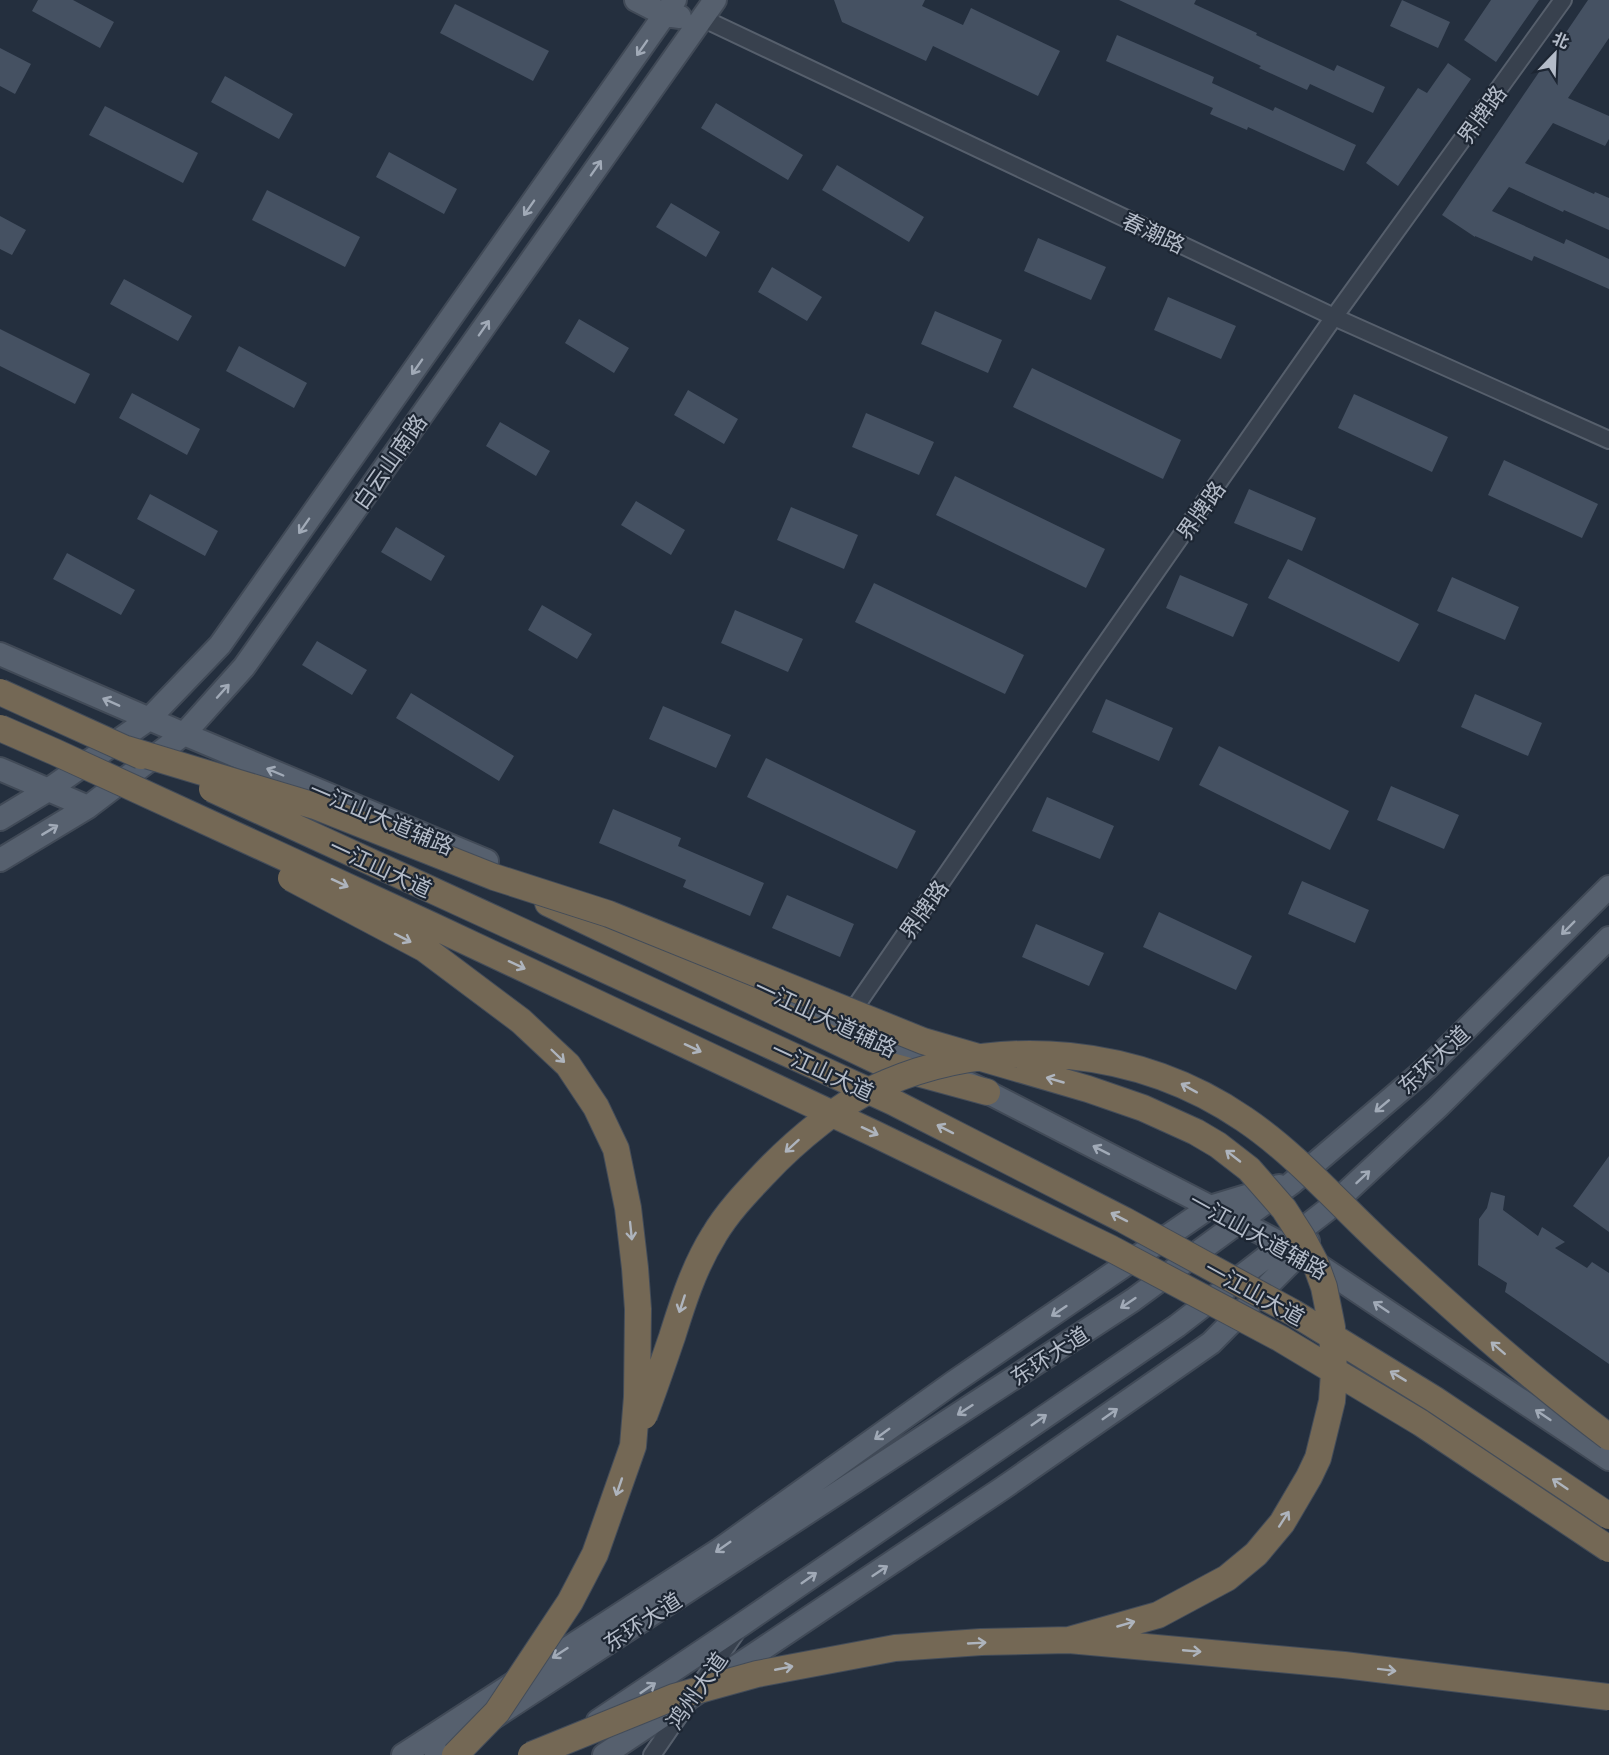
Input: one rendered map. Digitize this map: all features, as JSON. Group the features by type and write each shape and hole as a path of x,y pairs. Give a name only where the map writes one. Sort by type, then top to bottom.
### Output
{"highway":[{"name":"一江山大道","path":"0,692 893,1102 1124,1220 1294,1313 1434,1398 1609,1516"},
{"name":"一江山大道","path":"0,729 421,920 852,1123 1110,1248 1281,1339 1421,1423 1609,1549"},
{"path":"126,749 315,806 494,877 609,914 923,1041 1088,1089 1143,1108 1196,1132 1226,1150 1249,1169 1284,1209 1302,1237 1315,1262 1324,1287 1332,1327 1334,1372 1332,1401 1318,1458 1282,1523 1265,1545 1227,1578 1158,1615 1069,1640"},
{"path":"55,752 425,949 521,1021 567,1065 596,1107 616,1149 628,1208 638,1309 637,1398 633,1446"},
{"path":"494,877 884,1064 987,1092"},
{"path":"455,1755 497,1712 570,1602 595,1554 688,1287 714,1235 736,1204 794,1143 842,1108 884,1083 951,1062 1018,1053 1076,1056 1134,1067 1178,1081 1244,1119 1302,1167 1391,1252 1498,1348 1568,1407 1609,1437"},
{"path":"531,1755 674,1697 757,1674 895,1648 981,1642 1069,1640 1344,1665 1609,1697"}],"main road":[{"name":"春潮路","path":"636,0 670,8 709,9"},
{"name":"春潮路","path":"686,0 709,9"},
{"name":"白云山南路","path":"0,819 48,790 149,719 220,645 670,8"},
{"name":"白云山南路","path":"0,860 88,807 184,734 244,667 709,9"},
{"name":"一江山大道辅路","path":"0,654 482,859 844,1024 987,1092 1291,1248 1609,1460"},
{"path":"0,769 88,807"},
{"name":"东环大道","path":"436,1755 1134,1300 1240,1222 1292,1183 1428,1067 1609,887"},
{"name":"东环大道","path":"547,1755 741,1625 1291,1248 1327,1210 1438,1107 1609,938"},
{"path":"403,1755 719,1550 954,1382 1210,1207 1292,1183"},
{"path":"604,1755 1003,1488 1211,1344 1291,1248"}],"street":[{"name":"界牌路","path":"844,1024 1334,317 1563,0"},
{"name":"春潮路","path":"709,9 1334,317 1609,440"},
{"name":"鸿州大道","path":"652,1755 741,1625"}],"building":[{"path":"38,0 73,0 114,22 100,48 32,11"},
{"path":"834,0 925,0 922,6 963,25 971,8 1060,51 1038,96 933,46 926,61 842,22"},
{"path":"1119,0 1196,0 1194,4 1334,71 1337,65 1385,87 1373,113 1310,84 1307,90"},
{"path":"1402,0 1450,22 1438,48 1390,26"},
{"path":"1491,0 1539,0 1496,62 1464,40"},
{"path":"1588,0 1609,0 1609,38 1568,98 1609,116 1609,139 1605,146 1553,123 1525,163 1594,194 1595,192 1609,198 1609,230 1509,187 1492,211 1564,244 1566,239 1609,259 1609,289 1534,256 1532,261 1475,237 1442,215"},
{"path":"455,4 549,51 533,81 440,33"},
{"path":"1117,35 1214,77 1212,83 1273,111 1275,107 1356,145 1344,171 1248,127 1247,130 1210,114 1213,108 1106,61"},
{"path":"0,48 31,64 15,94 0,86"},
{"path":"1448,63 1471,79 1398,186 1366,163 1418,88 1427,93"},
{"path":"225,76 293,114 279,139 211,102"},
{"path":"716,103 803,155 788,180 701,128"},
{"path":"105,106 198,153 183,183 89,135"},
{"path":"389,152 457,189 444,214 376,177"},
{"path":"837,165 924,217 909,242 822,190"},
{"path":"267,190 360,237 345,267 252,220"},
{"path":"671,203 720,232 706,257 656,227"},
{"path":"0,216 26,230 12,255 0,249"},
{"path":"1038,238 1106,267 1091,300 1024,271"},
{"path":"772,267 822,297 807,321 758,292"},
{"path":"124,279 192,316 178,341 110,304"},
{"path":"1168,297 1236,326 1221,359 1154,330"},
{"path":"935,311 1002,340 988,373 921,344"},
{"path":"579,319 629,348 614,373 565,343"},
{"path":"0,329 90,374 75,404 0,366"},
{"path":"239,346 307,383 294,408 226,371"},
{"path":"1032,368 1181,440 1163,479 1013,407"},
{"path":"688,390 738,419 724,444 674,415"},
{"path":"132,393 200,429 187,455 119,418"},
{"path":"1354,394 1448,437 1432,472 1338,428"},
{"path":"866,413 934,442 919,475 852,447"},
{"path":"500,422 550,451 536,476 486,446"},
{"path":"1504,460 1598,504 1582,538 1488,495"},
{"path":"955,476 1105,549 1086,588 936,515"},
{"path":"1249,489 1316,518 1302,551 1234,523"},
{"path":"150,494 218,531 205,556 137,519"},
{"path":"636,501 685,530 671,555 621,525"},
{"path":"791,507 858,535 844,569 777,540"},
{"path":"396,527 445,556 431,581 381,552"},
{"path":"67,553 135,590 121,615 53,579"},
{"path":"1288,559 1419,624 1399,662 1268,598"},
{"path":"1180,575 1248,604 1233,637 1166,608"},
{"path":"1452,577 1519,607 1505,640 1437,611"},
{"path":"874,583 1024,655 1005,694 855,622"},
{"path":"542,605 592,634 577,659 528,630"},
{"path":"735,610 803,639 788,672 721,643"},
{"path":"317,641 367,670 352,695 302,665"},
{"path":"411,693 514,756 499,781 396,718"},
{"path":"1475,694 1542,723 1528,756 1461,727"},
{"path":"1106,699 1173,728 1159,761 1092,732"},
{"path":"663,706 731,735 716,768 649,739"},
{"path":"1219,746 1349,811 1330,850 1199,785"},
{"path":"766,758 916,831 897,869 747,797"},
{"path":"1391,786 1459,815 1444,849 1377,820"},
{"path":"1047,797 1114,826 1100,859 1032,831"},
{"path":"613,809 681,838 678,846 764,883 750,916 683,887 686,880 599,843"},
{"path":"1302,881 1369,910 1355,943 1288,914"},
{"path":"787,895 854,924 840,957 772,928"},
{"path":"1159,912 1252,956 1236,990 1143,947"},
{"path":"1036,924 1104,953 1089,986 1022,957"},
{"path":"1609,1156 1609,1232 1573,1206"},
{"path":"1491,1192 1505,1196 1503,1210 1538,1236 1542,1227 1565,1242 1555,1248 1587,1268 1592,1262 1609,1273 1609,1364 1505,1292 1507,1283 1478,1265 1479,1219 1487,1208"}]}
